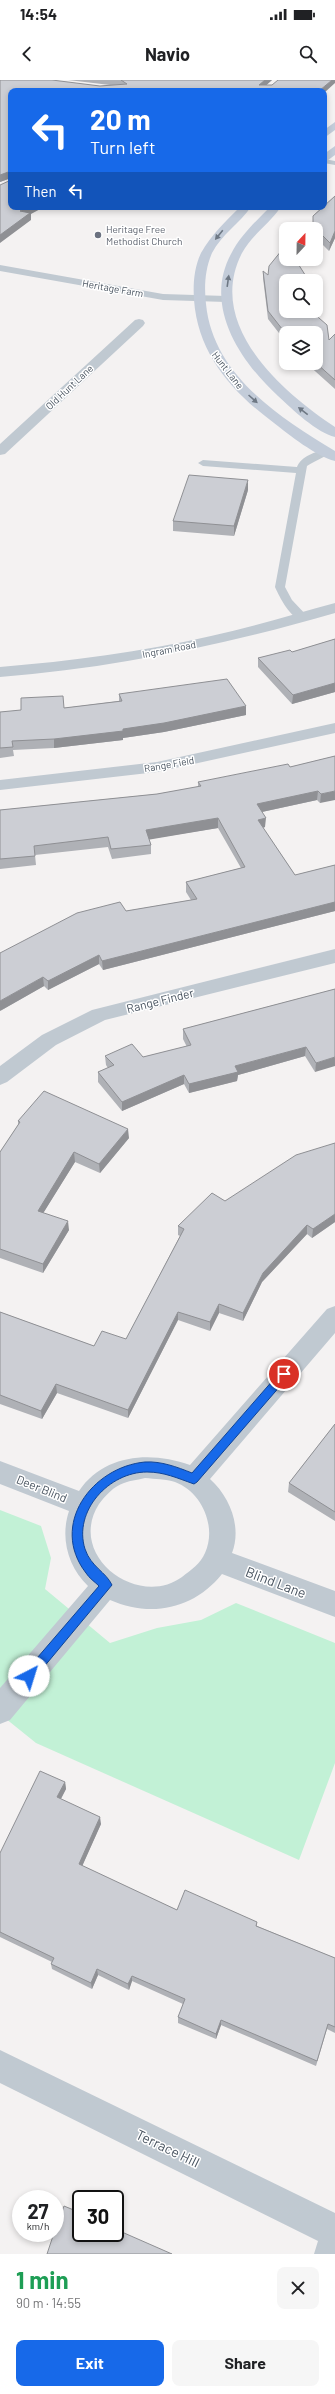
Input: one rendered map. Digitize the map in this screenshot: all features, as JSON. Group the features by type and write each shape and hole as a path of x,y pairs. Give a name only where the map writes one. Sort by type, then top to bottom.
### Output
{"main road":[{"path":"327,132 335,125"},
{"path":"327,157 335,149"},
{"name":"Hunt Lane","path":"243,210 224,230 208,253 202,269 199,313 207,339 213,352 235,382 278,420 331,455"},
{"path":"273,210 239,249 230,272 226,299 235,333 244,349 263,375 292,402 335,433"}],"street":[{"name":"Heritage Farm","path":"0,268 164,297 226,299"},
{"name":"Old Hunt Lane","path":"0,451 138,323"},
{"name":"Ingram Road","path":"0,672 140,654 206,642 303,618 335,608"},
{"name":"Range Field","path":"0,785 158,767 335,728"},
{"name":"Range Finder","path":"0,1077 49,1040 99,1015 335,956"},
{"path":"194,1479 335,1316"},
{"path":"145,1467 171,1469 194,1479 211,1495 221,1515 224,1538 218,1560 203,1579 181,1593 156,1599 129,1596 106,1585 89,1569 79,1548 78,1527 84,1505 99,1486 120,1472 145,1467"},
{"name":"Deer Blind","path":"0,1472 84,1505"},
{"name":"Blind Lane","path":"218,1560 335,1604"},
{"path":"0,1710 106,1585"},
{"name":"Terrace Hill","path":"0,2066 335,2231"},
{"path":"331,2254 335,2242"}],"lane":[{"path":"303,618 288,601 280,587 302,466 316,455 331,455"},
{"path":"203,463 301,470"}],"green space":[{"path":"0,1510 41,1526 51,1558 45,1589 110,1643 157,1628 201,1620 236,1603 335,1643 335,1763 299,1860 36,1743 0,1714"}],"building":[{"path":"0,80 52,80 100,86 127,84 121,80 265,80 259,85 272,85 278,80 332,80 323,88 8,88 8,172 0,175"},
{"path":"8,181 8,210 22,210 20,211 30,213 0,235 0,185"},
{"path":"335,196 335,231 330,243 323,236 323,222 313,222 313,216 320,210 327,210 327,203"},
{"path":"279,254 279,266 299,266 305,274 279,274 279,318 319,318 327,325 329,340 335,334 335,380 323,369 323,326 280,326 268,311 263,271 268,275 269,266"},
{"path":"189,475 248,480 234,526 173,521"},
{"path":"335,639 335,683 293,695 258,658 290,650 292,652"},
{"path":"227,679 246,706 164,723 123,729 123,731 54,739 12,741 13,747 0,748 0,712 21,710 21,698 63,696 64,708 122,701 119,694"},
{"path":"335,756 335,791 321,794 318,791 257,804 266,818 258,820 295,875 335,865 335,902 102,961 99,955 48,981 43,977 0,1001 0,953 77,913 120,902 126,911 197,899 186,882 245,867 218,818 146,830 151,845 111,849 108,837 34,846 35,856 0,859 0,810 157,794 201,786 198,782 288,764 290,767"},
{"path":"335,989 335,1057 316,1063 306,1047 235,1066 238,1072 189,1084 184,1075 122,1102 98,1072 114,1065 105,1056 132,1044 143,1057 191,1045 183,1029"},
{"path":"44,1091 128,1129 99,1164 74,1152 38,1211 68,1221 43,1264 0,1249 0,1152 20,1122 18,1121"},
{"path":"335,1143 335,1214 313,1229 307,1225 263,1273 243,1313 219,1304 210,1322 178,1312 128,1410 56,1384 41,1411 0,1395 0,1312 94,1346 102,1331 126,1339 184,1229 178,1226 212,1193 225,1201 296,1155"},
{"path":"335,1424 335,1512 289,1483"},
{"path":"40,1771 65,1782 57,1797 100,1817 79,1864 177,1910 185,1890 257,1922 256,1926 335,1958 335,2027 328,2024 317,2061 221,2020 216,2034 178,2017 185,1999 132,1976 128,1984 97,1969 91,1983 51,1964 54,1958 0,1932 0,1853"},
{"path":"64,2206 72,2209 72,2242 124,2242 124,2233 172,2254 47,2254 51,2242 64,2242"}],"place":[{"name":"Heritage Free Methodist Church","path":"98,235"}],"route":[{"path":"29,1676 106,1585 89,1569 79,1548 78,1527 84,1505 99,1486 120,1472 145,1467 171,1469 194,1479 284,1374"}]}
